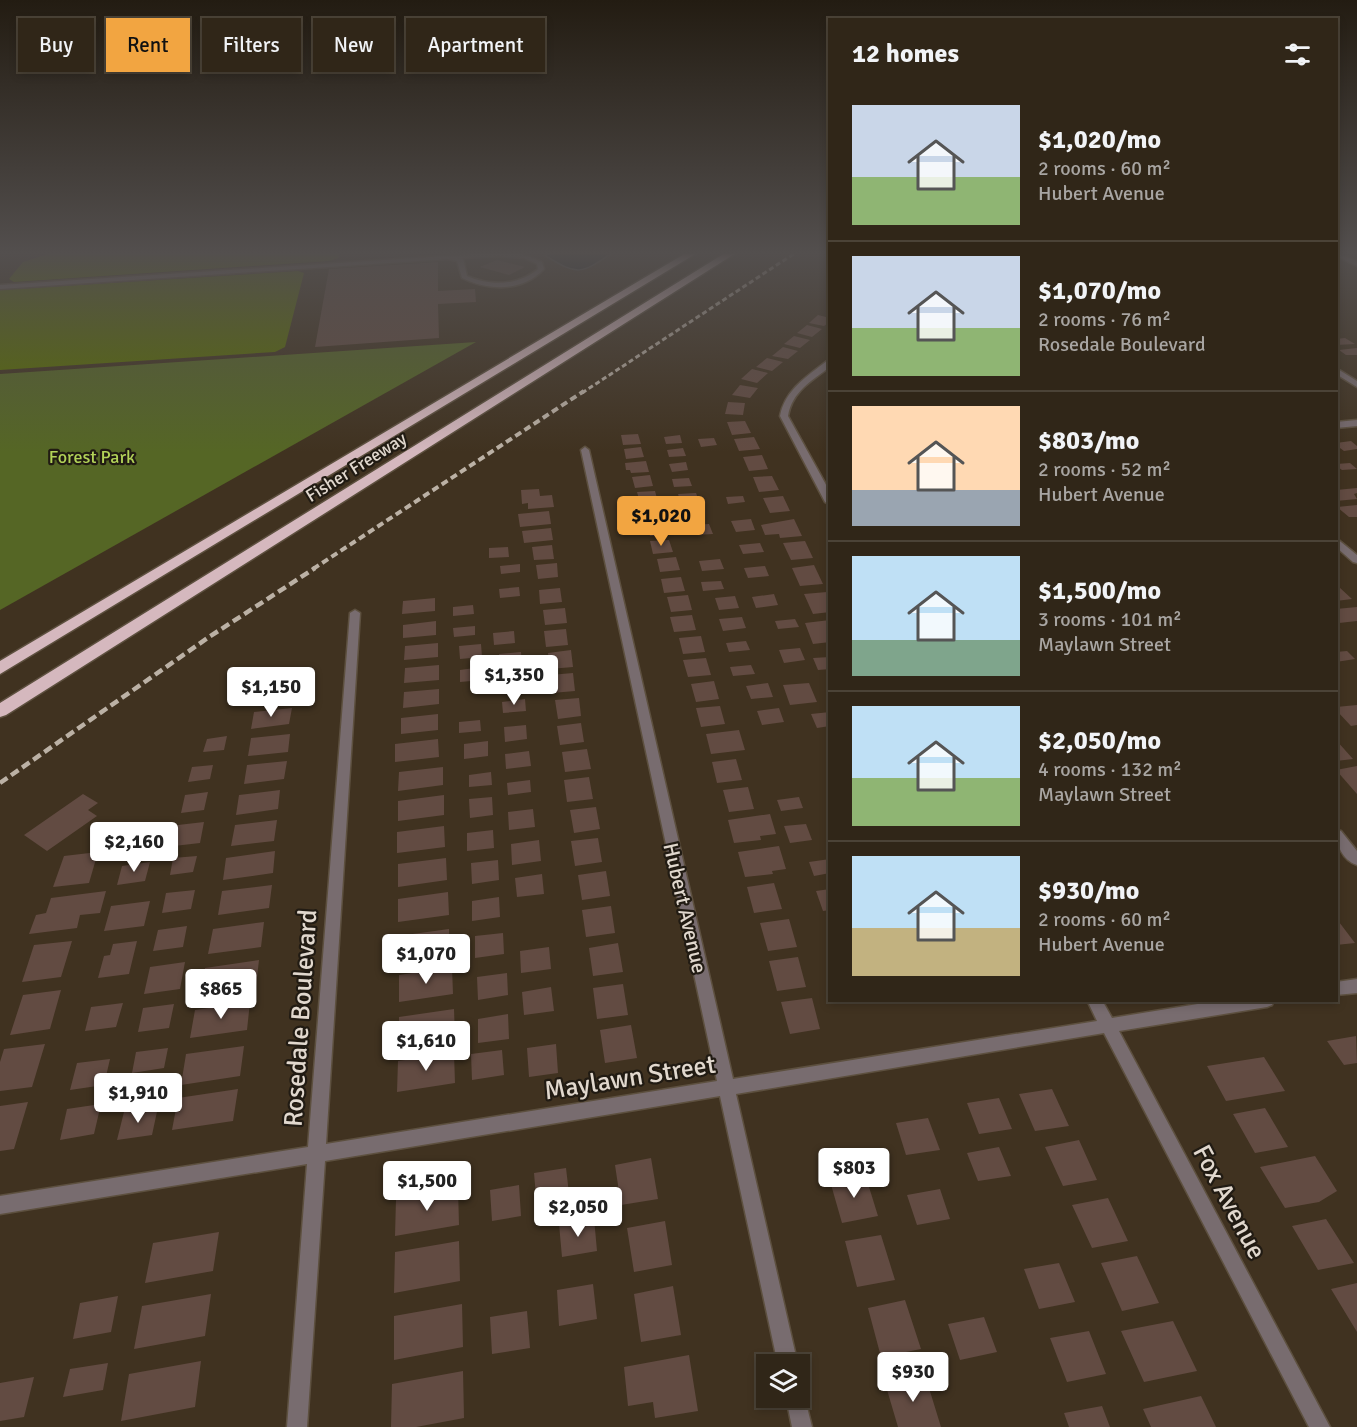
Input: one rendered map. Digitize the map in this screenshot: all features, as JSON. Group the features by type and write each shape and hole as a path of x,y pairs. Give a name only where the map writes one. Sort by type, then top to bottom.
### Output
{"highway":[{"name":"Fisher Freeway","path":"0,669 581,320"},
{"name":"Fisher Freeway","path":"0,711 625,320"}],"street":[{"path":"828,365 791,395 784,406 786,421 828,498"},
{"path":"1338,371 1357,385"},
{"path":"1338,425 1357,423"},
{"name":"Hubert Avenue","path":"585,450 786,1354"},
{"path":"1338,544 1357,560"},
{"name":"Rosedale Boulevard","path":"297,1427 355,614"},
{"path":"1338,837 1357,860"},
{"path":"1338,989 1357,986"},
{"name":"Fox Avenue","path":"1095,1002 1320,1427"},
{"name":"Maylawn Street","path":"0,1205 1255,1002"},
{"path":"798,1408 802,1427"}],"green space":[{"path":"0,320 292,320 285,347 275,352 0,370"},
{"name":"Forest Park","path":"476,342 0,610 0,374"}],"building":[{"path":"320,320 438,320 439,338 315,347"},
{"path":"813,320 828,320 828,323 824,326 809,323"},
{"path":"807,325 822,329 812,337 797,333"},
{"path":"794,336 810,340 800,348 784,344"},
{"path":"1345,338 1355,344 1338,345 1338,339"},
{"path":"783,347 798,351 788,359 772,356"},
{"path":"1357,348 1357,355 1346,355 1339,350"},
{"path":"767,358 783,362 772,371 756,367"},
{"path":"752,369 768,373 757,383 741,379"},
{"path":"740,385 758,388 750,398 732,395"},
{"path":"728,402 745,403 743,415 725,414"},
{"path":"745,421 751,433 732,435 727,422"},
{"path":"638,434 641,444 623,445 621,435"},
{"path":"680,435 682,443 666,444 664,437"},
{"path":"754,437 760,449 739,451 734,439"},
{"path":"714,438 717,445 701,447 698,439"},
{"path":"1351,441 1357,449 1344,451 1338,446 1338,443"},
{"path":"641,447 644,457 626,459 624,449"},
{"path":"683,448 686,456 669,457 667,450"},
{"path":"762,455 768,469 749,471 743,457"},
{"path":"646,461 649,472 631,473 630,470 626,470 625,463"},
{"path":"686,462 688,470 672,472 669,464"},
{"path":"1350,463 1357,469 1342,470 1338,467 1338,464"},
{"path":"650,475 653,486 635,488 632,477"},
{"path":"772,476 779,490 759,492 753,477"},
{"path":"689,478 692,486 674,487 672,479"},
{"path":"1357,488 1357,493 1354,494 1357,499 1338,501 1338,490"},
{"path":"539,489 540,496 552,495 554,507 528,509 528,503 522,504 521,490"},
{"path":"655,491 658,502 640,503 637,492"},
{"path":"696,493 699,501 681,503 678,494"},
{"path":"743,496 745,502 728,504 726,497"},
{"path":"783,496 790,511 770,513 763,498"},
{"path":"1357,505 1357,517 1349,517 1338,507"},
{"path":"658,506 662,518 643,520 640,508"},
{"path":"701,510 704,518 688,519 686,511"},
{"path":"549,511 551,524 520,527 518,514"},
{"path":"751,519 755,530 736,532 731,521"},
{"path":"794,519 802,536 780,538 779,534 765,535 761,525"},
{"path":"666,522 669,535 650,536 647,524"},
{"path":"709,524 713,534 695,535 692,525"},
{"path":"551,528 553,540 524,543 522,531"},
{"path":"669,540 673,552 653,554 650,541"},
{"path":"805,541 813,558 791,560 783,543"},
{"path":"760,543 764,552 743,554 739,545"},
{"path":"552,545 554,559 534,560 532,547"},
{"path":"508,547 509,557 489,558 489,548"},
{"path":"676,557 680,570 660,572 657,559"},
{"path":"720,559 724,569 702,571 699,561"},
{"path":"557,563 558,577 538,579 536,565"},
{"path":"520,564 520,572 501,574 500,566"},
{"path":"814,565 823,584 800,586 792,568"},
{"path":"765,566 769,576 748,578 744,568"},
{"path":"681,577 685,591 664,593 661,579"},
{"path":"721,581 724,589 703,591 701,582"},
{"path":"519,587 520,596 500,598 499,589"},
{"path":"1338,587 1339,587 1352,599 1338,601"},
{"path":"560,588 562,602 540,604 539,590"},
{"path":"827,592 828,612 813,614 804,594"},
{"path":"774,594 778,605 756,608 752,597"},
{"path":"688,595 692,610 671,612 667,597"},
{"path":"735,596 739,608 719,610 715,598"},
{"path":"435,598 435,611 402,614 403,601"},
{"path":"473,605 474,614 453,616 453,607"},
{"path":"1357,607 1357,621 1339,623 1338,609"},
{"path":"565,608 567,623 545,625 543,610"},
{"path":"692,615 696,630 674,632 670,617"},
{"path":"742,617 746,628 723,631 719,619"},
{"path":"795,619 799,627 778,629 775,621"},
{"path":"828,620 828,642 813,644 805,623"},
{"path":"436,621 436,635 403,638 403,625"},
{"path":"475,626 475,635 454,637 453,628"},
{"path":"566,629 568,645 546,647 544,631"},
{"path":"514,631 515,643 494,645 493,633"},
{"path":"701,636 705,652 683,654 679,638"},
{"path":"746,641 750,650 729,652 726,643"},
{"path":"438,643 438,657 404,660 405,646"},
{"path":"481,644 482,657 460,659 459,646"},
{"path":"800,648 805,660 784,663 779,650"},
{"path":"571,650 573,667 550,669 548,653"},
{"path":"1347,651 1355,659 1338,662 1338,652"},
{"path":"521,652 522,664 500,666 499,654"},
{"path":"828,657 828,669 818,670 813,658"},
{"path":"706,658 711,675 688,677 683,660"},
{"path":"439,665 439,680 404,683 405,668"},
{"path":"751,665 755,674 733,676 730,667"},
{"path":"482,667 483,680 460,682 460,670"},
{"path":"573,673 575,691 552,693 550,675"},
{"path":"519,676 520,690 497,692 496,679"},
{"path":"714,681 719,699 696,702 691,684"},
{"path":"768,683 773,697 751,699 746,686"},
{"path":"809,683 817,702 790,705 783,685"},
{"path":"294,685 292,701 254,705 257,689"},
{"path":"439,689 439,704 403,708 404,692"},
{"path":"579,698 581,716 558,719 555,700"},
{"path":"525,699 526,711 503,713 502,702"},
{"path":"1357,705 1357,725 1351,726 1338,712 1338,707"},
{"path":"720,706 725,724 701,727 696,708"},
{"path":"292,708 289,724 251,729 254,712"},
{"path":"779,708 784,722 762,725 757,711"},
{"path":"828,712 828,726 817,728 811,714"},
{"path":"438,714 438,730 401,734 401,718"},
{"path":"480,720 481,731 459,733 459,722"},
{"path":"581,723 584,742 560,745 557,726"},
{"path":"526,725 527,739 505,742 504,727"},
{"path":"739,730 745,750 711,754 706,734"},
{"path":"290,734 288,752 248,756 251,738"},
{"path":"227,736 224,750 203,752 207,739"},
{"path":"438,739 439,757 395,762 395,744"},
{"path":"488,741 488,756 464,759 464,744"},
{"path":"1338,742 1353,759 1338,761"},
{"path":"587,749 591,769 565,772 562,752"},
{"path":"529,751 531,766 506,769 505,754"},
{"path":"736,759 742,780 717,783 712,762"},
{"path":"287,761 284,779 244,784 247,765"},
{"path":"213,765 210,779 188,782 192,767"},
{"path":"1357,766 1357,794 1338,772 1338,770"},
{"path":"443,767 443,785 398,791 399,772"},
{"path":"491,772 492,785 469,787 469,775"},
{"path":"589,777 593,799 567,802 564,780"},
{"path":"530,780 531,792 508,795 507,783"},
{"path":"748,787 754,809 729,812 723,790"},
{"path":"280,790 278,809 236,815 239,795"},
{"path":"208,792 204,810 181,813 185,795"},
{"path":"83,794 98,803 88,810 97,816 47,851 24,835"},
{"path":"444,795 444,815 398,821 398,801"},
{"path":"492,797 493,815 470,818 469,799"},
{"path":"799,797 803,808 781,811 777,800"},
{"path":"596,807 600,829 574,833 570,810"},
{"path":"533,809 535,827 509,830 508,812"},
{"path":"770,814 776,834 760,836 761,840 734,843 728,820"},
{"path":"277,820 274,841 231,846 235,825"},
{"path":"204,822 200,843 174,846 178,825"},
{"path":"806,824 812,840 790,843 784,826"},
{"path":"444,826 445,847 397,853 397,832"},
{"path":"493,830 494,848 467,851 467,833"},
{"path":"598,838 602,862 575,866 571,841"},
{"path":"539,840 541,861 512,865 511,844"},
{"path":"779,846 786,869 772,871 773,874 745,877 738,852"},
{"path":"275,851 273,873 223,880 226,858"},
{"path":"98,852 89,883 53,887 64,856"},
{"path":"197,856 193,872 170,875 173,858"},
{"path":"446,858 447,880 398,887 398,864"},
{"path":"828,859 828,873 814,876 809,862"},
{"path":"498,860 499,880 472,884 471,863"},
{"path":"150,862 145,881 117,885 122,866"},
{"path":"606,871 610,896 582,900 578,875"},
{"path":"542,874 544,894 517,897 515,878"},
{"path":"774,883 782,909 754,913 747,887"},
{"path":"272,885 269,908 218,915 222,891"},
{"path":"828,889 828,910 823,911 816,891"},
{"path":"195,890 191,909 162,913 166,893"},
{"path":"106,891 100,913 80,915 77,928 29,934 36,915 46,913 51,898"},
{"path":"448,892 449,915 398,922 398,899"},
{"path":"499,897 500,917 472,921 472,901"},
{"path":"150,901 144,926 104,931 111,906"},
{"path":"611,906 615,933 586,937 582,910"},
{"path":"789,919 797,947 768,951 760,923"},
{"path":"1338,921 1355,943 1338,945"},
{"path":"264,922 261,947 208,954 213,929"},
{"path":"187,926 183,947 153,951 158,930"},
{"path":"449,929 450,954 398,961 398,936"},
{"path":"503,933 504,954 475,958 475,936"},
{"path":"72,941 61,977 22,982 34,945"},
{"path":"137,941 129,974 98,978 104,956 110,955 113,944"},
{"path":"618,943 623,972 593,976 589,948"},
{"path":"549,947 551,969 521,973 520,951"},
{"path":"798,957 806,987 777,991 769,961"},
{"path":"259,960 256,986 201,994 205,968"},
{"path":"185,962 180,989 144,994 150,967"},
{"path":"452,967 453,994 399,1002 399,975"},
{"path":"507,973 508,995 478,1000 477,977"},
{"path":"623,984 628,1015 597,1019 593,988"},
{"path":"551,987 554,1011 524,1015 522,992"},
{"path":"61,990 50,1029 10,1035 23,995"},
{"path":"812,998 820,1029 790,1034 781,1002"},
{"path":"250,1002 247,1030 190,1038 195,1010"},
{"path":"123,1003 116,1027 85,1031 91,1007"},
{"path":"174,1004 169,1028 138,1032 143,1008"},
{"path":"454,1009 455,1037 399,1046 399,1017"},
{"path":"508,1014 509,1039 478,1043 478,1019"},
{"path":"631,1025 637,1058 605,1063 600,1030"},
{"path":"1356,1036 1357,1063 1344,1065 1327,1041"},
{"path":"45,1044 32,1087 0,1091 0,1062 4,1049"},
{"path":"556,1044 558,1073 529,1077 527,1048"},
{"path":"244,1046 240,1076 181,1085 186,1054"},
{"path":"168,1048 164,1068 132,1073 136,1052"},
{"path":"502,1050 504,1075 472,1080 471,1054"},
{"path":"454,1053 455,1083 397,1092 398,1061"},
{"path":"1264,1057 1285,1091 1226,1101 1207,1066"},
{"path":"110,1059 104,1085 70,1090 77,1063"},
{"path":"238,1089 233,1121 172,1130 178,1098"},
{"path":"1052,1089 1069,1126 1035,1131 1019,1094"},
{"path":"999,1098 1012,1129 979,1134 967,1103"},
{"path":"28,1102 14,1149 0,1151 0,1106"},
{"path":"101,1104 94,1134 60,1140 67,1109"},
{"path":"158,1107 152,1135 117,1140 124,1112"},
{"path":"1265,1108 1288,1147 1255,1153 1233,1114"},
{"path":"928,1118 940,1150 906,1155 896,1123"},
{"path":"1079,1140 1097,1180 1063,1186 1045,1147"},
{"path":"999,1147 1011,1176 978,1181 967,1153"},
{"path":"1315,1156 1337,1191 1319,1202 1285,1208 1260,1167"},
{"path":"651,1158 658,1199 621,1205 615,1165"},
{"path":"566,1168 570,1202 537,1208 534,1173"},
{"path":"865,1174 878,1216 842,1223 830,1181"},
{"path":"519,1185 521,1216 492,1221 490,1190"},
{"path":"458,1188 459,1225 395,1236 396,1199"},
{"path":"940,1189 950,1219 917,1225 907,1195"},
{"path":"1108,1198 1128,1241 1092,1248 1072,1205"},
{"path":"594,1218 597,1251 562,1257 559,1224"},
{"path":"1326,1219 1354,1263 1318,1270 1292,1226"},
{"path":"665,1221 672,1265 634,1272 627,1228"},
{"path":"219,1232 213,1271 145,1283 153,1243"},
{"path":"881,1235 895,1280 857,1287 845,1241"},
{"path":"459,1241 460,1281 394,1293 395,1252"},
{"path":"1137,1256 1159,1303 1122,1311 1101,1263"},
{"path":"1059,1263 1075,1302 1039,1309 1024,1269"},
{"path":"1357,1283 1357,1332 1331,1289"},
{"path":"593,1284 597,1319 559,1326 557,1290"},
{"path":"673,1286 681,1335 641,1342 634,1294"},
{"path":"211,1294 205,1336 134,1349 142,1306"},
{"path":"118,1296 111,1332 73,1339 80,1303"},
{"path":"905,1300 921,1349 881,1357 868,1308"},
{"path":"462,1304 463,1347 394,1360 394,1316"},
{"path":"527,1311 530,1348 492,1354 490,1317"},
{"path":"984,1317 997,1352 960,1360 948,1324"},
{"path":"1173,1321 1197,1371 1144,1382 1121,1331"},
{"path":"1089,1331 1106,1374 1067,1382 1050,1338"},
{"path":"689,1355 698,1411 655,1418 653,1402 628,1406 624,1367"},
{"path":"201,1361 195,1407 121,1421 129,1374"},
{"path":"108,1363 103,1390 63,1397 70,1369"},
{"path":"463,1371 464,1418 416,1427 391,1427 392,1384"},
{"path":"925,1375 941,1427 898,1427 885,1383"},
{"path":"34,1377 24,1417 0,1421 0,1383"},
{"path":"1201,1396 1216,1427 1151,1427 1143,1409"},
{"path":"1102,1406 1110,1427 1069,1427 1064,1413"}],"railway":[{"path":"582,393 694,320"},
{"path":"313,569 584,391"},
{"path":"0,783 209,637 315,568"}]}
